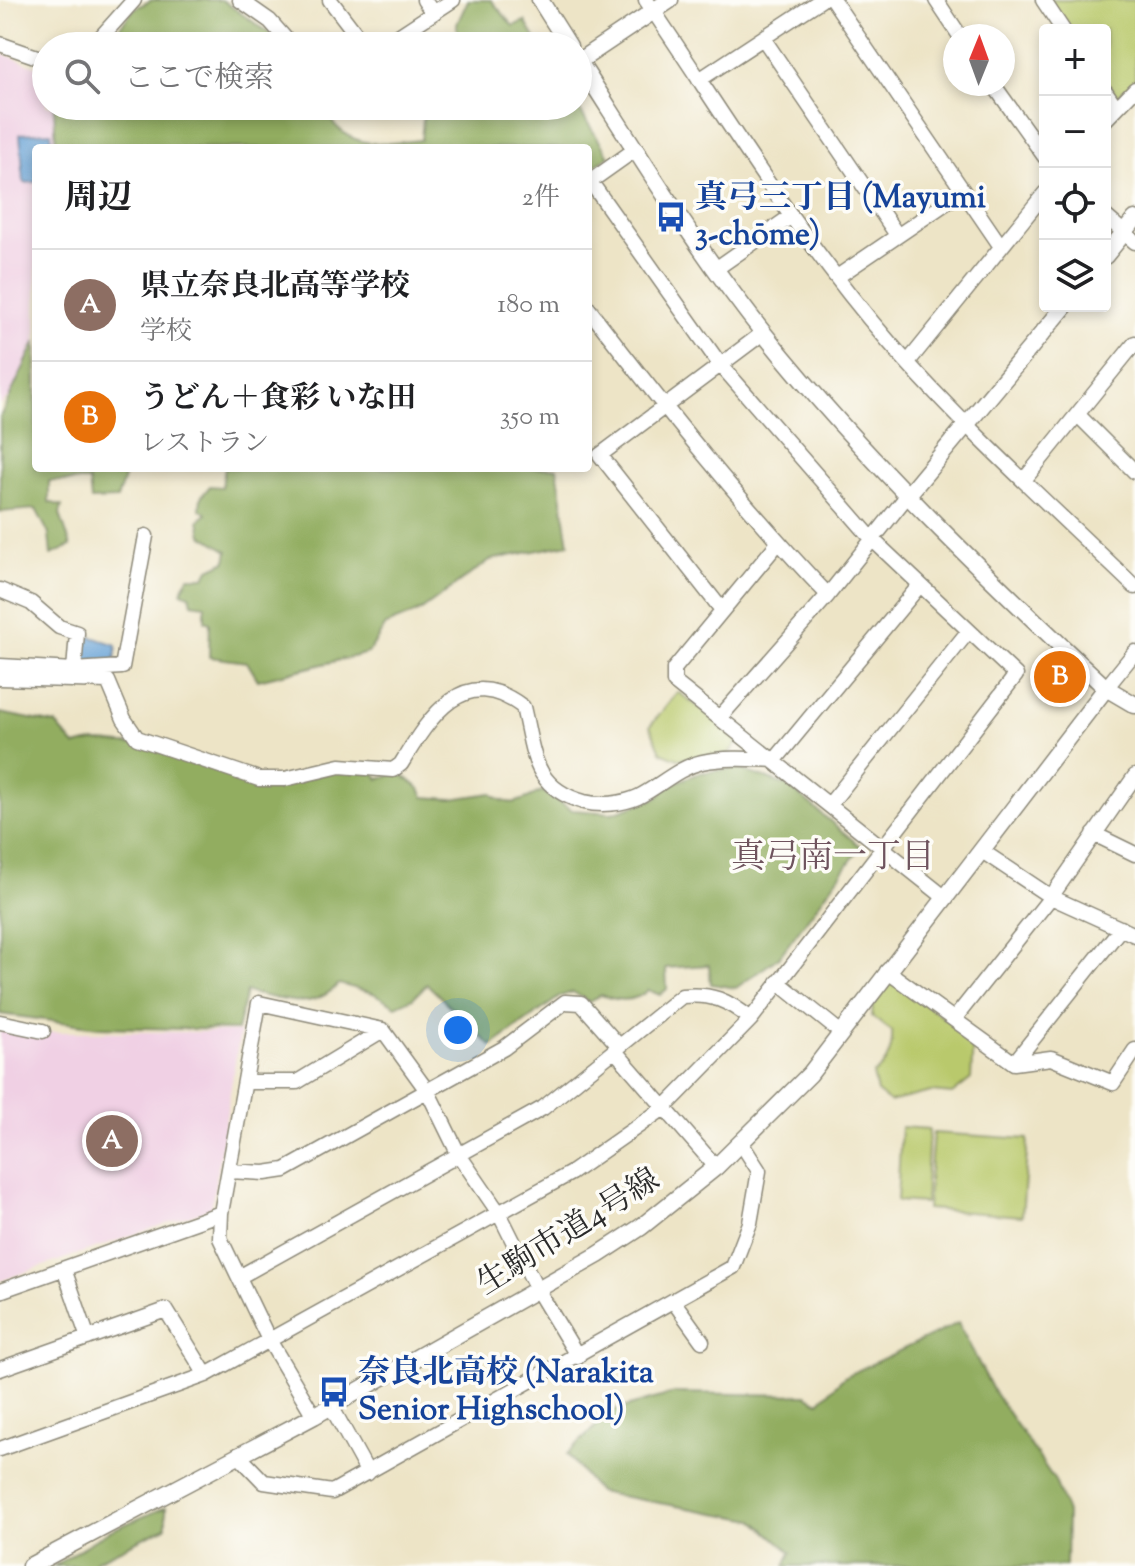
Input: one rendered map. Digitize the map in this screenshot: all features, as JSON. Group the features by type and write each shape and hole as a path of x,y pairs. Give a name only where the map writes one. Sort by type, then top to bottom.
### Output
{"street":[{"path":"105,32 134,0"},
{"path":"240,0 270,21 280,32"},
{"path":"330,0 354,32"},
{"path":"424,0 433,13"},
{"path":"404,32 453,0"},
{"path":"540,0 560,32"},
{"path":"592,49 649,6 670,0"},
{"path":"699,80 821,0"},
{"path":"833,0 1000,245"},
{"path":"936,0 952,24"},
{"path":"1043,0 1059,24"},
{"path":"649,6 790,217 908,362 966,426 1135,587"},
{"path":"763,38 897,235"},
{"path":"0,44 32,55"},
{"path":"592,81 763,333 907,496 1106,688 1135,705"},
{"path":"1111,113 1135,89"},
{"path":"1002,96 1039,149"},
{"path":"1108,96 1116,107"},
{"path":"592,180 636,149"},
{"path":"0,1449 206,1375 571,1173 664,1108 751,1019 1016,675 967,633 873,540 719,363 592,186"},
{"path":"837,277 962,192"},
{"path":"908,362 1039,200"},
{"path":"717,268 790,217"},
{"path":"1111,219 1131,231 1111,250"},
{"path":"721,716 828,595 1060,312"},
{"path":"592,313 665,408 778,543 828,595"},
{"path":"722,610 600,455 763,333"},
{"path":"1024,480 1133,348"},
{"path":"1078,415 1135,472"},
{"path":"0,666 74,670 122,667 146,536"},
{"path":"778,543 674,669 674,682 721,716 943,896"},
{"path":"0,678 108,681 124,719 137,738 259,779 285,779 340,766 393,770 401,764 439,709 467,690 483,690 509,697 523,707 533,756 543,777 563,796 599,805 636,798 674,773 702,762 775,760 919,586"},
{"path":"0,590 31,603 59,627 77,633 74,670"},
{"path":"830,804 967,633"},
{"path":"1106,688 1135,652"},
{"name":"生駒市道4号線","path":"30,1566 314,1416 537,1289 641,1227 716,1167 810,1074 943,896 982,851 1106,688"},
{"path":"955,1018 1051,897 1135,776"},
{"path":"1094,834 1135,854"},
{"path":"982,851 1051,897 1128,931 1014,1063"},
{"path":"887,971 1014,1063 1051,1058 1113,1083 1135,1050"},
{"path":"778,982 840,1032"},
{"path":"239,1277 543,1108 682,996 702,994 720,997 751,1019"},
{"path":"229,1171 265,1173 285,1170 504,1048 572,1000 587,1009 664,1108 716,1167"},
{"path":"314,1416 269,1340 220,1238 221,1213 259,1003 383,1030 428,1092 459,1155 499,1213 537,1289 578,1357"},
{"path":"0,1022 43,1031"},
{"path":"245,1082 297,1082 383,1030"},
{"path":"238,1455 264,1482 332,1492 578,1357 733,1267 750,1223 759,1171 741,1143"},
{"path":"0,1291 221,1213"},
{"path":"64,1269 88,1338"},
{"path":"674,1302 702,1341"},
{"path":"0,1369 166,1310 206,1375"},
{"path":"331,1406 368,1473"}],"shaded area":[{"path":"0,53 32,65 32,120 71,120 69,144 32,144 32,373 0,405"},
{"path":"0,1026 34,1032 240,1032 211,1208 0,1281"}],"green space":[{"path":"152,0 222,0 268,32 116,32 135,8"},
{"path":"468,0 491,0 513,26 525,21 532,32 457,32 457,24"},
{"path":"1049,0 1135,0 1135,82 1117,96 1111,88 1111,24 1065,24"},
{"path":"55,120 330,120 352,138 364,142 390,143 421,140 423,120 586,120 609,156 592,167 592,144 56,144"},
{"path":"32,349 32,472 126,472 117,499 91,500 89,481 49,481 49,502 62,506 60,514 71,546 51,555 49,534 36,509 0,512 0,417"},
{"path":"224,472 558,472 569,544 490,560 420,611 386,625 368,653 258,680 247,662 209,657 210,623 205,621 205,605 192,603 190,595 181,592 189,577 205,577 209,569 226,561 228,551 202,535 199,520 207,514 200,509 201,497 210,486 222,487"},
{"path":"678,692 735,734 737,743 729,754 678,759 661,752 650,726"},
{"path":"0,713 56,724 75,746 100,742 137,744 276,783 338,770 375,773 379,779 399,772 420,789 424,797 452,799 491,793 504,801 516,802 542,791 572,810 612,813 657,798 671,784 699,773 736,768 788,786 861,847 779,957 736,988 711,984 709,965 666,968 667,989 660,995 648,990 632,999 601,995 589,1002 573,992 561,996 491,1046 427,984 413,998 396,1006 373,993 339,984 317,998 296,1002 246,992 237,1030 99,1027 0,1014"},
{"path":"893,980 973,1040 971,1079 952,1094 931,1092 890,1102 877,1092 873,1074 888,1056 892,1031 872,1017 873,1006"},
{"path":"901,1127 929,1129 925,1203 897,1201"},
{"path":"933,1133 1028,1139 1022,1216 927,1209"},
{"path":"958,1323 994,1392 1055,1481 1067,1513 1066,1566 785,1566 791,1552 754,1520 598,1492 567,1454 612,1411 675,1393 806,1395 819,1402 844,1377"},
{"path":"166,1507 166,1527 95,1561 98,1566 54,1566 107,1532"}],"water":[{"path":"51,132 52,144 32,144 32,182 24,183 20,134"},
{"path":"83,634 117,645 115,662 80,662"}],"place":[{"name":"真弓三丁目 (Mayumi 3-chōme)","path":"671,217"},
{"name":"うどん＋食彩 いな田","path":"1060,677"},
{"name":"県立奈良北高等学校","path":"112,1141"},
{"name":"奈良北高校 (Narakita Senior Highschool)","path":"334,1392"}],"district":[{"name":"真弓南一丁目","path":"833,858"}]}
